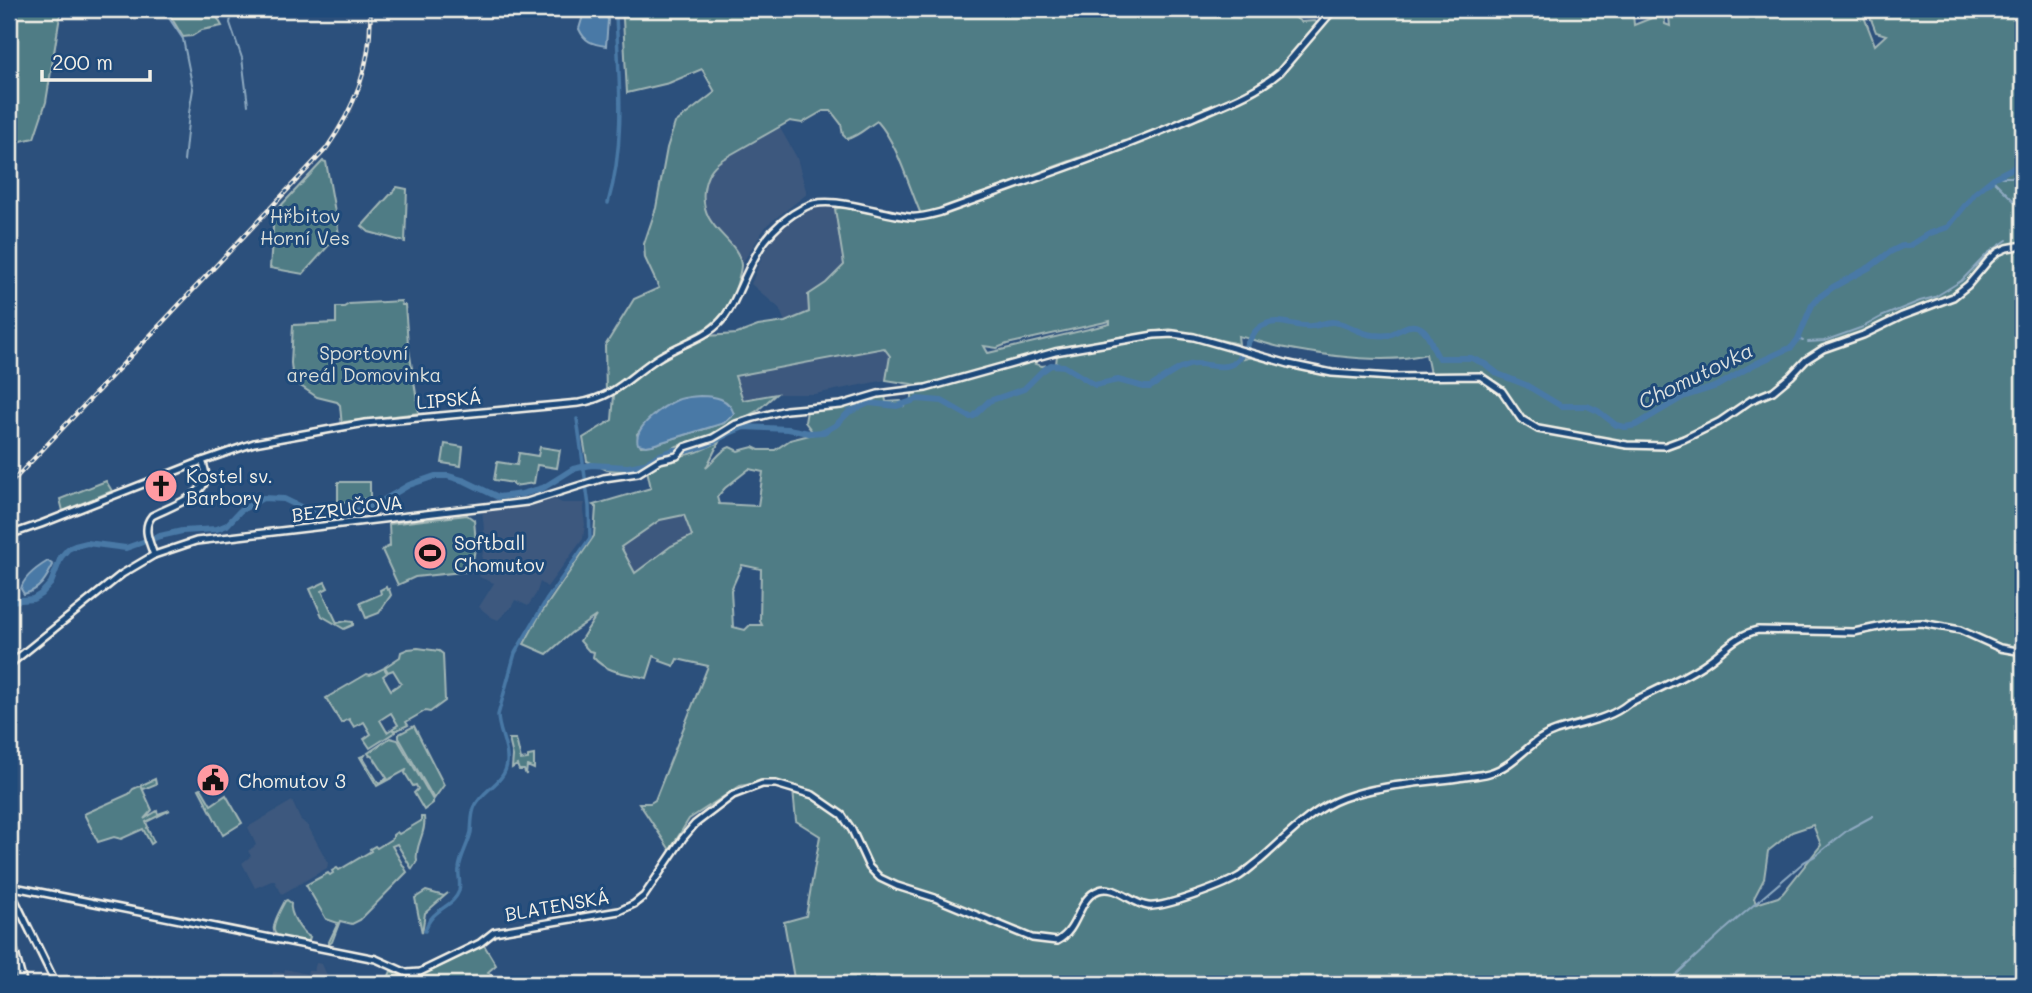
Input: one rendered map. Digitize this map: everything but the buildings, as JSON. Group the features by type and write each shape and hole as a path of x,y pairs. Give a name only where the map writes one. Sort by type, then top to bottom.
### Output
{"highway":[{"path":"9,937 20,984"},
{"path":"9,952 20,984"}],"street":[{"name":"LIPSKÁ","path":"9,535 254,443 365,423 579,403 599,398 624,385 661,355 705,333 722,321 734,303 757,251 769,233 788,216 808,205 823,202 908,217 924,217 1171,127 1272,80 1334,9"},
{"name":"BEZRUČOVA","path":"9,665 122,574 154,555 196,541 527,502 604,478 638,473 659,460 677,456 685,447 713,438 736,424 765,415 786,410 841,405 878,394 926,388 1038,356 1154,335 1194,337 1332,373 1480,376 1496,385 1521,419 1538,429 1627,445 1665,446 1718,422 1751,400 1773,391 1806,360 1823,349 1953,297 1968,285 1998,252 2023,245"},
{"path":"154,555 148,537 150,517 191,497 201,489 206,476 202,461"},
{"name":"BLATENSKÁ","path":"9,887 376,958 407,973 420,972 456,956 494,933 610,912 634,904 651,888 695,824 733,795 762,784 776,784 800,790 828,804 842,815 869,867 880,878 1032,938 1057,941 1070,932 1092,893 1102,888 1139,904 1151,906 1210,890 1239,876 1321,808 1370,791 1491,773 1514,760 1542,737 1619,712 1629,703 1703,665 1726,646 1748,633 1854,632 1894,624 1922,624 1960,630 2000,648 2023,652"},
{"path":"9,887 56,984"}],"shaded area":[{"path":"367,9 372,9 373,23 367,72 352,112 328,151 9,489 9,481 324,147 347,110 357,84 367,39"},
{"path":"585,9 604,9 608,20 606,46 590,42 581,33 579,29"},
{"path":"780,128 797,158 807,194 767,225 741,265 734,249 706,214 703,199 705,186 714,165"},
{"path":"834,205 844,265 826,283 808,295 810,312 785,322 779,308 751,284 763,254 779,230 811,209"},
{"path":"884,348 890,356 886,380 815,394 776,394 743,400 734,376"},
{"path":"700,396 725,401 734,414 724,423 652,445 638,444 640,431 657,412 677,400"},
{"path":"554,499 562,503 585,503 583,539 547,587 540,582 528,606 515,600 498,620 491,617 479,607 494,583 479,577 485,539 482,509"},
{"path":"685,515 692,536 671,546 635,574 620,547 660,520"},
{"path":"48,561 53,565 45,579 34,590 24,594 21,589 25,581"},
{"path":"292,801 300,819 308,826 328,863 327,868 282,894 274,880 255,888 242,863 251,856 248,851 256,845 248,827"},
{"path":"316,963 322,964 331,984 271,984 273,972 284,973 285,969 307,974 308,971 314,971"}],"green space":[{"path":"9,9 61,10 46,102 34,138 9,144"},
{"path":"166,9 222,9 216,15 222,26 183,37"},
{"path":"619,9 1284,9 1301,22 1315,21 1318,24 1278,70 1239,94 1170,124 923,214 896,152 877,121 847,139 843,135 841,124 831,111 823,111 802,123 790,121 723,159 712,169 706,180 704,204 707,215 734,248 741,265 734,294 725,311 717,320 658,354 606,392 605,346 634,299 659,288 645,258 644,244 656,208 667,148 675,123 715,92 702,69 669,83 627,93 623,19"},
{"path":"1338,9 1626,9 1633,13 1634,25 1664,13 1665,24 1670,26 1668,9 1861,9 1875,45 1886,35 1876,32 1867,9 2023,9 2023,243 2006,246 1952,296 1879,327 1822,347 1772,389 1718,421 1664,444 1627,443 1538,427 1522,418 1503,389 1480,375 1430,374 1426,354 1392,359 1353,358 1280,347 1238,336 1239,344 1170,329 1061,347 918,389 917,385 886,380 890,356 884,348 735,376 743,400 776,394 757,411 713,435 677,446 638,468 607,470 587,461 583,438 612,420 614,395 655,364 706,336 737,334 758,326 785,322 809,312 808,295 826,283 844,265 835,209 841,207 917,219 942,215 1166,132 1242,100 1283,74","holes":["1110,321 1110,324 988,353 984,346 997,348","652,417 724,423 641,446 637,434"]},
{"name":"Hřbitov Horní Ves","path":"323,161 326,162 339,234 303,274 270,268 274,213"},
{"path":"397,187 407,189 405,242 369,232 362,226"},
{"path":"2023,246 2023,650 2001,646 1961,628 1922,622 1854,631 1747,631 1725,644 1702,663 1628,701 1605,716 1541,735 1513,759 1490,771 1344,796 1320,807 1238,875 1209,889 1151,904 1140,902 1110,887 1101,886 1091,891 1068,930 1056,939 1032,936 881,877 870,866 843,814 814,793 774,780 740,786 689,819 670,850 639,803 655,800 708,666 677,659 674,666 654,656 647,678 611,670 598,662 593,657 594,652 589,651 580,641 596,616 547,654 524,644 538,618 594,536 596,507 593,505 651,488 647,470 660,461 697,452 719,442 706,468 730,447 738,451 753,447 759,450 775,450 790,440 814,434 805,422 807,411 842,407 885,394 886,402 901,401 904,406 912,399 912,394 1038,359 1035,364 1056,364 1057,355 1060,354 1164,336 1196,340 1245,353 1244,359 1255,356 1332,375 1480,378 1501,392 1526,425 1617,445 1672,445 1773,392 1807,361 1824,350 1863,337 1953,298 1999,253","holes":["749,469 763,472 758,506 719,504 717,497","684,515 692,536 671,546 635,573 621,547 660,520","742,565 761,569 762,625 750,625 745,630 733,627 731,590"]},
{"name":"Sportovní areál Domovinka","path":"401,301 402,305 405,305 419,413 344,422 342,427 340,405 337,402 317,397 293,381 293,325 336,323 336,307 349,304"},
{"path":"445,444 463,447 461,466 442,463"},
{"path":"540,447 560,450 557,468 537,465 534,483 514,486 513,483 494,480 497,462 517,465 519,453 538,456"},
{"path":"106,481 112,491 63,511 60,499"},
{"path":"338,482 370,482 370,499 338,502"},
{"name":"Softball Chomutov","path":"467,515 474,520 476,543 471,571 415,577 398,585 382,550 390,546 389,524"},
{"path":"325,582 328,588 322,591 337,623 346,621 353,622 353,625 344,629 322,616 310,589"},
{"path":"386,587 391,595 379,613 366,618 360,603 381,594 380,590"},
{"path":"1922,625 1960,632 2023,654 2023,984 795,984 784,922 806,916 820,836 796,821 793,790 812,797 840,817 879,880 934,899 1031,940 1057,943 1071,933 1085,904 1102,890 1139,906 1151,908 1210,892 1240,878 1322,810 1345,799 1491,775 1555,733 1606,720 1620,713 1630,705 1686,677 1750,634 1855,634 1894,626","holes":["1813,825 1821,845 1783,893 1756,904 1754,898 1764,879 1768,851 1792,832"]},
{"path":"418,648 443,654 445,701 395,731 393,728 398,725 391,713 380,720 387,732 392,729 395,732 370,748 364,739 371,734 364,722 354,727 349,719 341,723 326,698 367,674 384,668 387,673 383,676 391,690 401,683 393,670 388,672 385,667 400,657 401,652"},
{"path":"414,726 444,785 434,799 399,738 399,734"},
{"path":"390,738 398,740 433,800 424,810 414,793 418,789 416,785 413,786 405,773 406,770 377,786 360,757 365,755 363,758 379,784 387,778 368,753"},
{"path":"509,739 516,739 521,760 534,755 534,769 527,766 526,775 517,765 512,768 513,756"},
{"path":"155,779 156,784 142,788 152,810 144,819 157,811 158,814 170,810 146,822 154,842 151,844 143,829 121,839 114,837 98,842 84,814"},
{"path":"201,788 211,805 226,795 242,823 223,835 199,789"},
{"path":"421,817 424,817 424,829 417,850 417,861 412,869 397,844 392,846 407,872 360,920 352,924 340,921 332,942 327,946 338,923 326,919 306,885 328,873 330,875 337,868 339,870 375,846 377,848 393,838 397,832 399,834 421,821"},
{"path":"426,891 444,896 448,893 425,913 422,933 415,898"},
{"path":"287,900 291,903 296,922 310,937 308,943 286,939 275,933 275,922"},
{"path":"484,945 496,965 488,972 500,983 385,984 353,977 387,981 391,971 405,978 416,978"}],"waterway":[{"path":"163,9 183,39 193,89 184,161"},
{"path":"218,9 232,13 230,23 242,58 248,105"},
{"path":"608,203 617,157 620,110 616,16 611,9"},
{"name":"Chomutovka","path":"9,601 33,599 41,594 51,583 61,557 75,546 87,543 126,548 182,531 217,529 227,525 240,511 263,498 284,499 321,517 337,517 377,504 409,485 435,476 448,476 465,481 498,497 522,494 543,488 573,469 591,465 628,467 644,464 674,450 687,451 707,445 744,427 824,432 849,412 869,403 897,406 918,399 942,401 970,417 989,401 1024,389 1051,365 1064,366 1095,385 1118,380 1150,387 1173,372 1192,364 1230,365 1239,358 1258,329 1276,322 1305,326 1329,322 1368,334 1383,335 1407,327 1419,327 1426,333 1439,358 1471,358 1561,406 1587,406 1616,425 1636,425 1683,397 1717,386 1792,347 1818,298 1890,252 1948,227 1975,193 1995,177 2023,163"},
{"path":"1995,177 2023,177"},
{"path":"1992,179 2020,207"},
{"path":"1808,342 1824,341 1935,297 1961,281 1988,253 2007,240"},
{"name":"Chomutovka","path":"1798,339 1803,341"},
{"path":"425,931 432,917 452,901 459,891 460,864 471,832 474,809 505,770 506,751 498,715 515,653 547,599 590,538 589,506 577,419"},
{"path":"1666,984 1804,862 1849,829 1873,816"}],"railway":[{"path":"9,485 326,149 346,117 360,83 368,47 370,9"},
{"path":"9,974 12,984"}],"place":[{"name":"Kostel sv. Barbory","path":"161,486"},
{"name":"Softball Chomutov","path":"430,553"},
{"name":"Chomutov 3","path":"213,780"}]}
